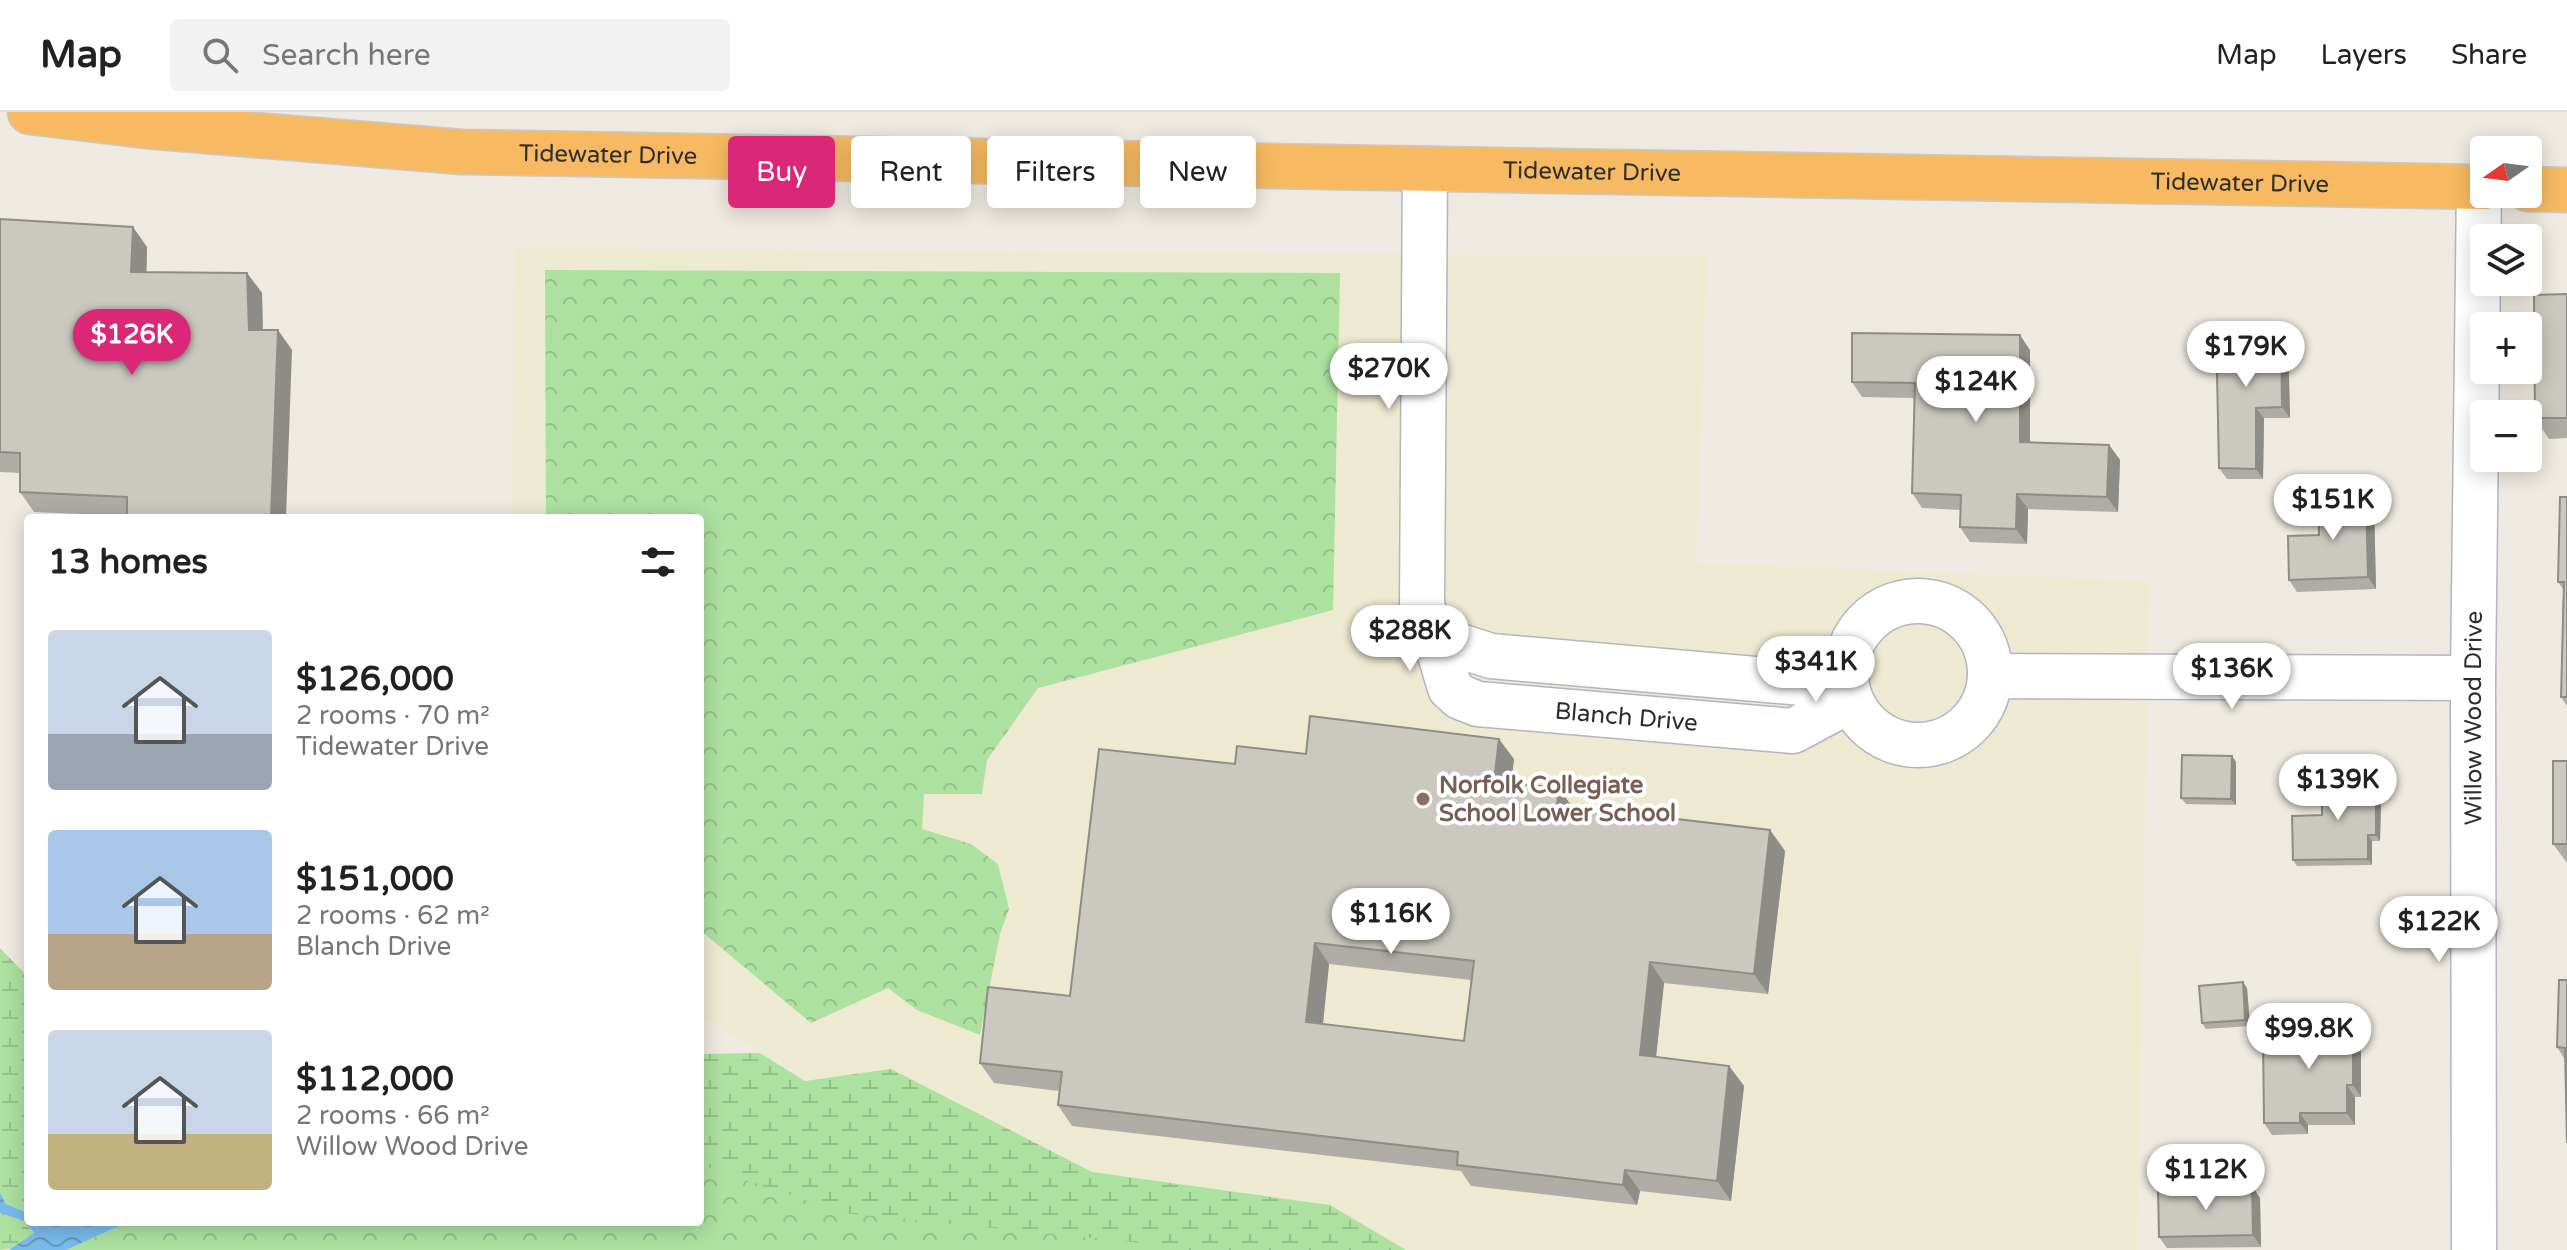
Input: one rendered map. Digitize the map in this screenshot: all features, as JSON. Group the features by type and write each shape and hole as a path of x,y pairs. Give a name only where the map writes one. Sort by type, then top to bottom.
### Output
{"highway":[{"name":"Tidewater Drive","path":"30,112 146,126 462,152 2470,187"},
{"path":"2542,189 2567,190"}],"street":[{"name":"Blanch Drive","path":"1425,169 1422,606 1435,638 1491,656 1848,692"},
{"name":"Willow Wood Drive","path":"2474,1250 2473,678 2482,208"},
{"path":"1914,600 1936,602 1959,613 1977,630 1988,652 1991,676 1986,700 1973,721 1954,737 1930,745 1906,745 1883,737 1854,710 1848,692 1848,655 1857,634 1872,617 1891,605 1914,600"},
{"path":"1991,676 2473,678"}],"shaded area":[{"name":"Norfolk Collegiate School Lower School","path":"514,248 1707,256 1696,563 2149,581 2137,1250 1169,1250 840,1098 704,1018 704,514 512,514"}],"green space":[{"path":"545,270 1340,273 1333,610 1038,688 987,760 982,794 924,794 922,829 971,844 998,864 1009,909 1000,934 980,1035 917,1010 888,988 811,1023 704,933 704,514 546,514"},
{"path":"0,948 24,973 24,1211 6,1204 0,1193"},
{"path":"760,1053 805,1081 891,1069 1092,1172 1330,1205 1406,1250 66,1250 120,1226 704,1226 704,1054"},
{"path":"704,1166 844,1213 1153,1244 1169,1250 66,1250 120,1226 704,1226"},
{"path":"0,1213 24,1221 24,1226 28,1226 34,1234 14,1248 0,1250"}],"water":[{"path":"0,1193 6,1204 24,1211 24,1221 0,1213"},
{"path":"28,1226 119,1226 66,1250 9,1250 34,1233"}],"building":[{"path":"0,219 133,227 131,272 247,273 249,330 278,330 271,514 127,514 127,497 20,492 20,453 0,452"},
{"path":"2567,294 2567,418 2542,418 2542,400 2535,400 2535,384 2542,384 2542,312 2534,312 2534,296"},
{"path":"2281,326 2282,407 2256,408 2256,469 2219,468 2216,328"},
{"path":"1852,333 2020,335 2020,442 2109,445 2107,497 2017,494 2016,529 1960,527 1961,495 1912,493 1915,383 1852,382"},
{"path":"2366,495 2368,577 2289,580 2288,536 2319,535 2318,497"},
{"path":"2560,497 2567,497 2567,697 2561,697 2564,582 2558,582"},
{"path":"1310,716 1499,739 1494,781 1559,788 1557,805 1770,830 1754,974 1650,962 1640,1055 1729,1066 1717,1181 1625,1170 1623,1185 1457,1165 1458,1152 1058,1105 1062,1072 980,1063 988,987 1070,996 1099,749 1235,764 1237,746 1306,754","holes":["1315,943 1474,961 1464,1041 1306,1022"]},
{"path":"2182,755 2232,756 2231,799 2181,798"},
{"path":"2553,761 2567,761 2567,844 2553,844"},
{"path":"2322,776 2371,776 2371,797 2376,797 2376,835 2368,835 2368,859 2293,860 2292,816 2322,815"},
{"path":"2559,980 2567,980 2567,1143 2565,1048 2557,1047"},
{"path":"2243,982 2245,1020 2202,1023 2199,986"},
{"path":"2312,1017 2353,1017 2353,1085 2347,1085 2347,1113 2300,1113 2300,1123 2264,1123 2263,1038 2312,1037"},
{"path":"2252,1186 2253,1235 2159,1237 2158,1188"}],"place":[{"name":"Norfolk Collegiate School Lower School","path":"1423,799"}]}
